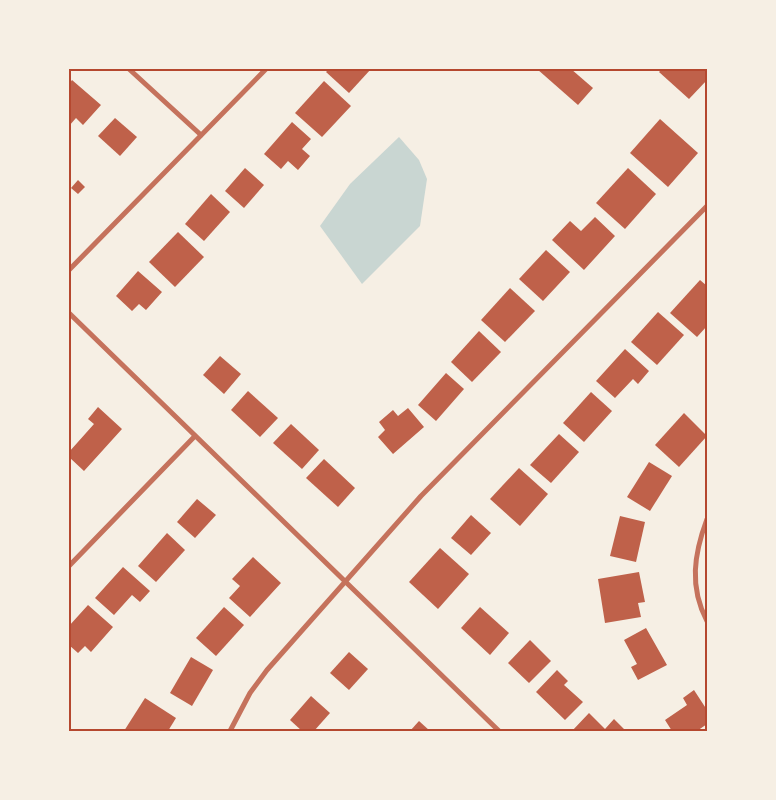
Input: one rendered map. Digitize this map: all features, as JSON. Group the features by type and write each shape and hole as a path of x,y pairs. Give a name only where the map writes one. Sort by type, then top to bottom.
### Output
{"street":[{"path":"129,69 201,135"},
{"path":"69,270 266,69"},
{"path":"230,731 250,693 267,670 421,496 707,206"},
{"path":"69,313 499,731"},
{"path":"69,566 195,436"},
{"path":"707,519 697,547 694,568 696,588 707,621"}],"shaded area":[{"path":"399,137 419,160 427,179 420,226 362,284 320,226 350,184"}],"building":[{"path":"329,69 371,69 349,93 326,72"},
{"path":"537,69 571,69 593,88 578,105"},
{"path":"662,69 705,69 707,71 707,80 689,99 659,72"},
{"path":"72,80 101,105 83,125 76,118 69,126 69,84"},
{"path":"324,81 351,106 322,137 295,113"},
{"path":"115,118 137,137 120,156 98,136"},
{"path":"660,119 698,153 668,187 630,153"},
{"path":"292,122 311,139 302,149 310,156 298,170 288,161 281,169 264,154"},
{"path":"245,168 264,185 244,208 225,191"},
{"path":"628,168 656,194 625,229 596,203"},
{"path":"78,180 85,187 78,194 71,188"},
{"path":"211,194 230,212 204,241 185,224"},
{"path":"595,217 615,236 584,270 552,240 570,221 581,231"},
{"path":"178,232 204,257 175,287 149,262"},
{"path":"546,250 570,272 543,301 519,279"},
{"path":"138,271 162,292 146,310 139,304 132,311 116,296"},
{"path":"700,280 707,286 707,326 697,337 670,313"},
{"path":"510,288 535,311 505,342 481,320"},
{"path":"658,312 684,335 657,365 631,342"},
{"path":"479,331 501,352 472,382 451,362"},
{"path":"625,349 649,371 638,384 633,379 615,398 596,381"},
{"path":"220,356 241,374 224,394 203,375"},
{"path":"446,373 464,389 436,421 418,405"},
{"path":"248,391 278,418 260,437 231,410"},
{"path":"591,392 612,411 584,442 563,423"},
{"path":"98,407 122,429 84,471 69,457 69,452 94,424 88,419"},
{"path":"408,408 424,427 393,454 378,437 385,430 379,422 393,410 398,416"},
{"path":"684,413 707,436 679,467 655,445"},
{"path":"291,424 319,450 302,469 273,443"},
{"path":"559,434 579,452 551,483 530,465"},
{"path":"324,459 355,488 338,507 306,478"},
{"path":"649,462 672,476 650,511 627,497"},
{"path":"519,468 548,494 520,526 490,499"},
{"path":"197,499 216,515 195,538 177,522"},
{"path":"471,515 491,533 471,555 451,538"},
{"path":"620,516 645,522 636,562 610,556"},
{"path":"167,533 185,550 156,582 138,566"},
{"path":"440,548 469,574 438,609 409,582"},
{"path":"253,557 281,583 250,617 229,598 240,586 232,579"},
{"path":"123,567 150,591 140,602 132,595 114,615 95,598"},
{"path":"639,572 645,602 638,603 641,617 605,623 598,579"},
{"path":"88,605 113,627 91,652 85,646 78,653 69,645 69,626"},
{"path":"224,607 244,625 216,656 196,638"},
{"path":"480,607 509,633 490,655 461,628"},
{"path":"646,628 667,665 638,680 631,667 637,664 624,640"},
{"path":"530,640 551,661 529,683 508,663"},
{"path":"349,652 368,669 349,690 330,673"},
{"path":"191,657 213,670 192,706 170,693"},
{"path":"557,670 568,681 564,685 583,702 565,720 536,692"},
{"path":"694,690 707,710 707,724 697,731 672,731 665,720 687,705 683,698"},
{"path":"311,696 330,713 314,731 302,731 290,720"},
{"path":"145,698 176,718 168,731 124,731"},
{"path":"589,713 605,729 614,719 626,731 572,731"},
{"path":"419,721 430,731 410,731"}]}
